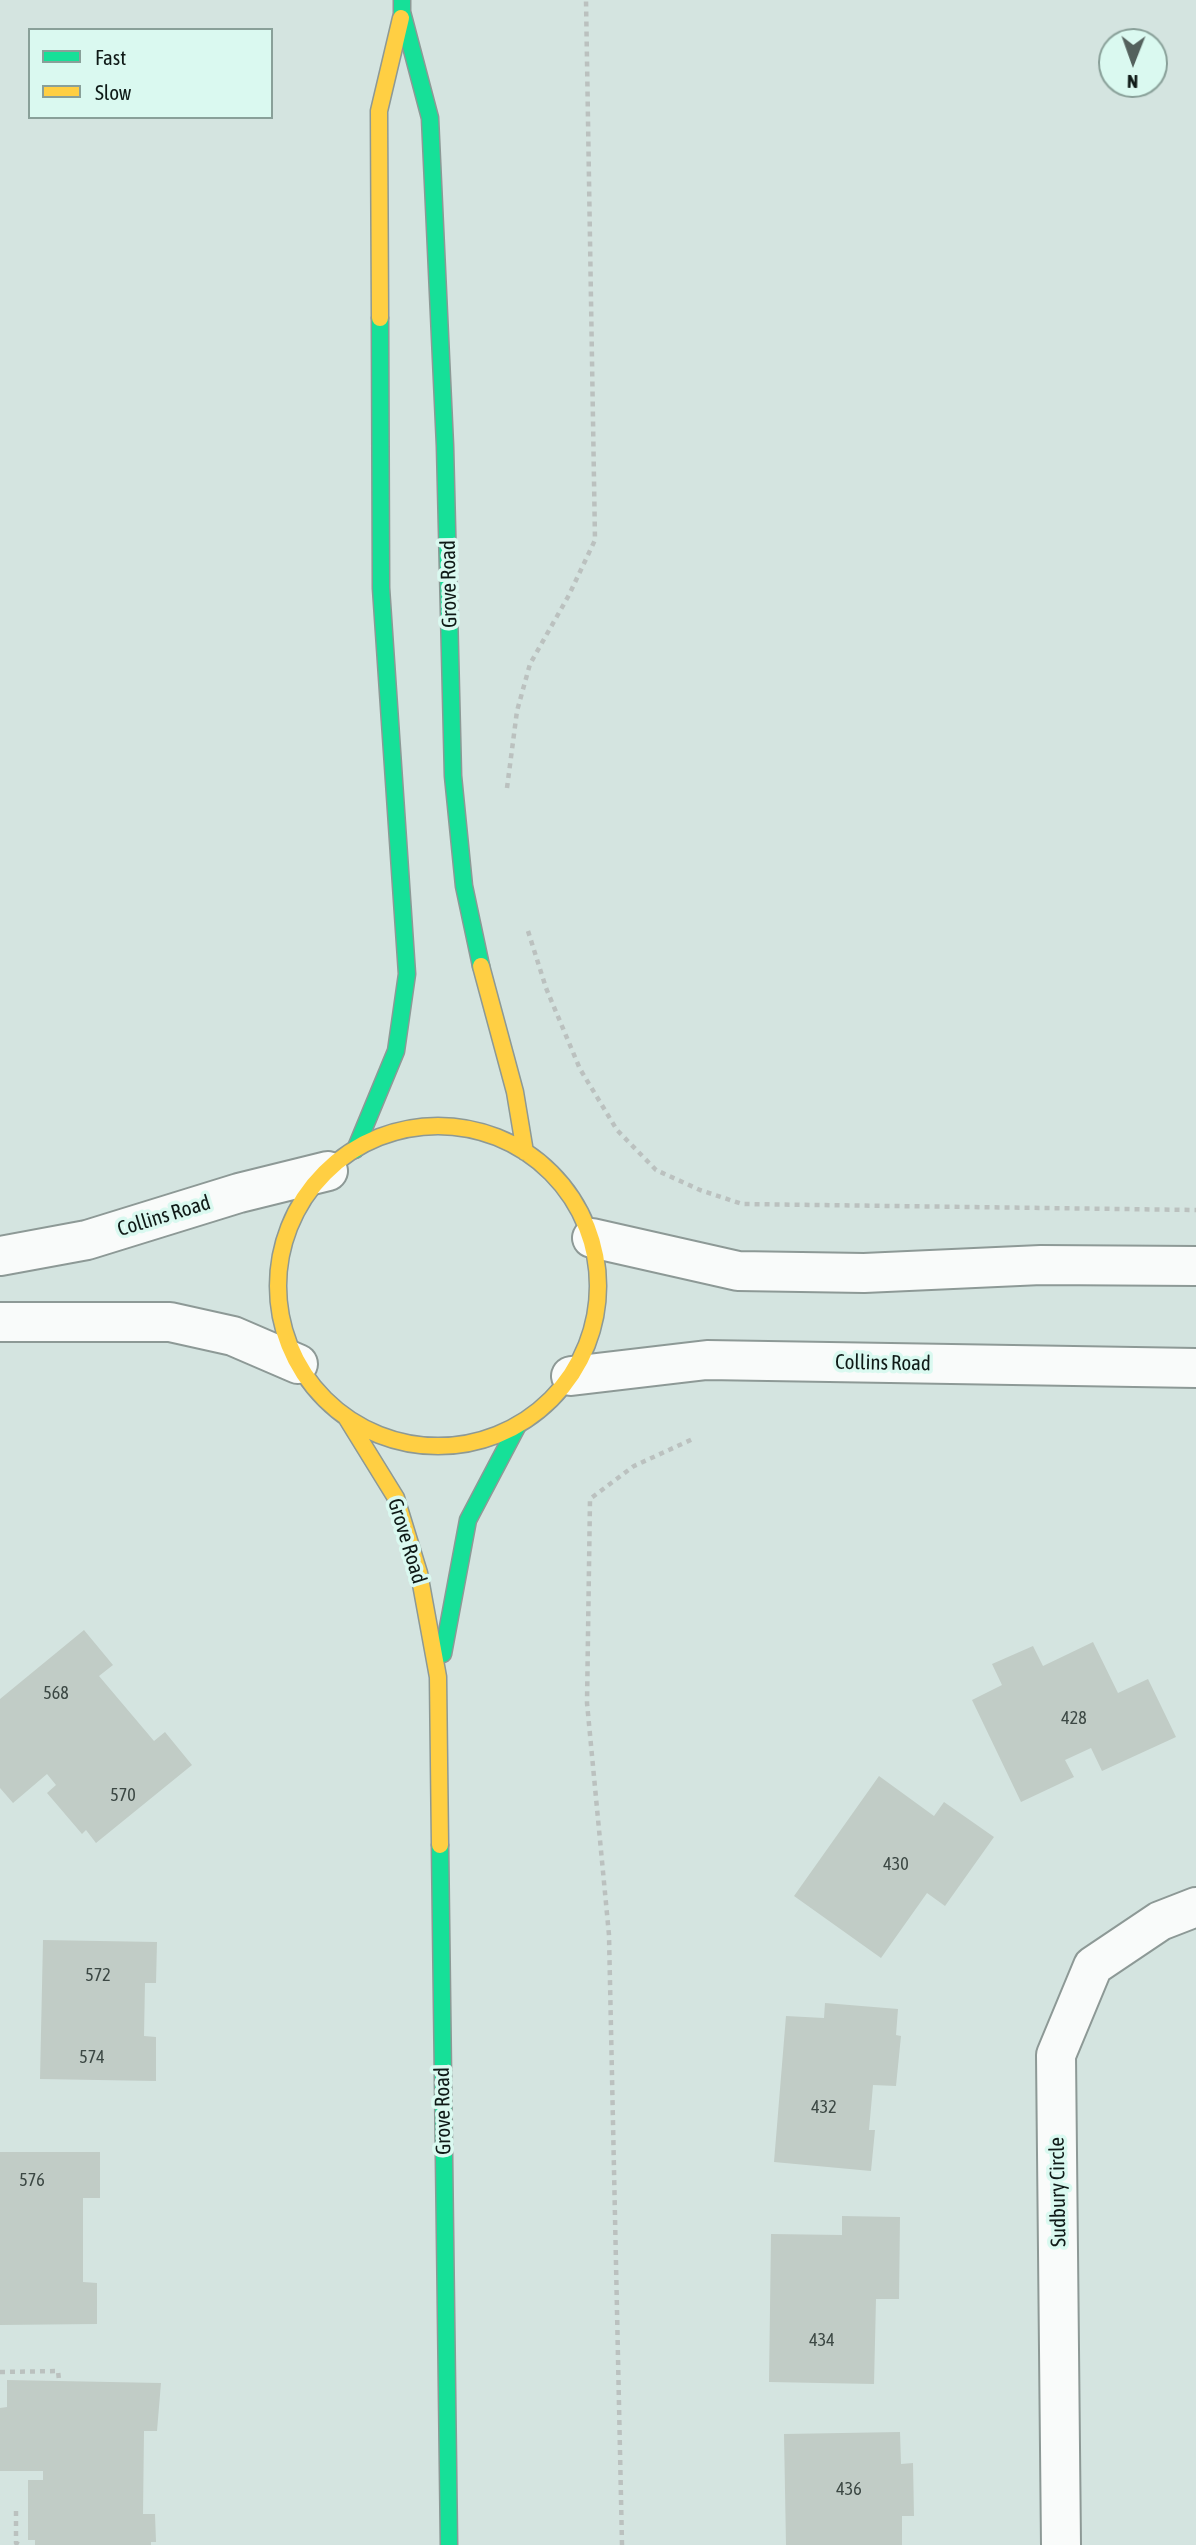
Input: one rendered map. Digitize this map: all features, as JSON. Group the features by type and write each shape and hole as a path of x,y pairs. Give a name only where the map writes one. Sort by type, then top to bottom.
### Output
{"street":[{"name":"Grove Road","path":"402,6 430,118 445,446 453,776 464,886 484,981 516,1092 525,1152"},
{"name":"Grove Road","path":"341,1160 396,1051 407,974 381,588 379,111 402,6"},
{"path":"456,1127 492,1136 525,1152 561,1184 576,1204 592,1237 598,1273 598,1310 588,1344 571,1376 548,1404 519,1425 485,1440 450,1446 413,1444 378,1435 346,1417 318,1393 298,1364 284,1331 278,1297 279,1262 289,1228 304,1198 341,1160 386,1135 421,1128 456,1127"},
{"name":"Collins Road","path":"0,1256 87,1240 341,1160"},
{"path":"592,1237 738,1271 864,1273 1041,1265 1196,1266"},
{"path":"0,1322 170,1322 233,1336 298,1364"},
{"name":"Collins Road","path":"571,1376 707,1360 1196,1368"},
{"name":"Grove Road","path":"346,1417 396,1499 419,1573 438,1677 449,2545"},
{"name":"Grove Road","path":"438,1677 468,1520 519,1425"},
{"name":"Sudbury Circle","path":"1061,2545 1056,2055 1093,1966 1160,1921 1196,1907"}],"path":[{"path":"506,798 517,711 530,664 569,595 595,540 586,0"},
{"path":"528,929 547,988 580,1069 617,1130 656,1170 700,1190 742,1204 1196,1210"},
{"path":"622,2545 609,1935 587,1703 590,1499 634,1466 695,1438"},
{"path":"0,2372 58,2371 59,2380"},
{"path":"16,2511 16,2543 20,2545"}],"building":[{"path":"84,1630 113,1665 99,1676 154,1741 165,1732 192,1765 96,1843 86,1830 82,1834 47,1793 56,1785 47,1774 13,1803 0,1788 0,1699"},
{"path":"1093,1642 1118,1693 1148,1679 1176,1737 1102,1771 1091,1748 1065,1760 1074,1777 1021,1802 972,1700 1002,1685 992,1664 1033,1646 1043,1666"},
{"path":"879,1776 934,1816 944,1802 994,1837 945,1906 927,1893 881,1958 794,1896"},
{"path":"43,1940 157,1942 156,1983 145,1983 144,2036 156,2037 156,2081 40,2079"},
{"path":"825,2003 898,2009 896,2035 901,2036 896,2086 873,2085 869,2130 875,2130 871,2171 774,2162 786,2016 824,2018"},
{"path":"0,2152 100,2152 100,2198 83,2198 83,2282 97,2283 97,2324 0,2325"},
{"path":"842,2216 900,2217 899,2299 876,2299 874,2384 769,2382 771,2234 842,2235"},
{"path":"7,2380 161,2383 157,2431 144,2431 143,2514 155,2514 156,2542 151,2542 151,2545 35,2545 35,2540 28,2540 28,2480 43,2480 43,2471 0,2471 0,2408 7,2407"},
{"path":"900,2432 901,2464 913,2463 914,2516 902,2516 902,2545 786,2545 784,2434"}],"traffic: fast":[{"path":"402,0 402,12 430,118 445,446 453,776 464,886 481,966"},
{"path":"355,1150 396,1051 407,974 381,588 380,318"},
{"path":"443,1654 468,1520 518,1425"},
{"path":"440,1845 449,2545"}],"traffic: slow":[{"path":"380,318 379,111 401,18"},
{"path":"481,966 515,1092 525,1152"},
{"path":"438,1126 469,1129 499,1138 527,1153 551,1173 571,1197 586,1225 595,1255 598,1286 595,1317 586,1347 571,1375 551,1399 527,1419 499,1434 469,1443 438,1446 407,1443 377,1434 349,1419 325,1399 305,1375 290,1347 281,1317 278,1286 281,1255 290,1225 305,1197 325,1173 349,1153 377,1138 407,1129 438,1126"},
{"path":"346,1417 396,1498 419,1573 438,1677 440,1845"}]}
